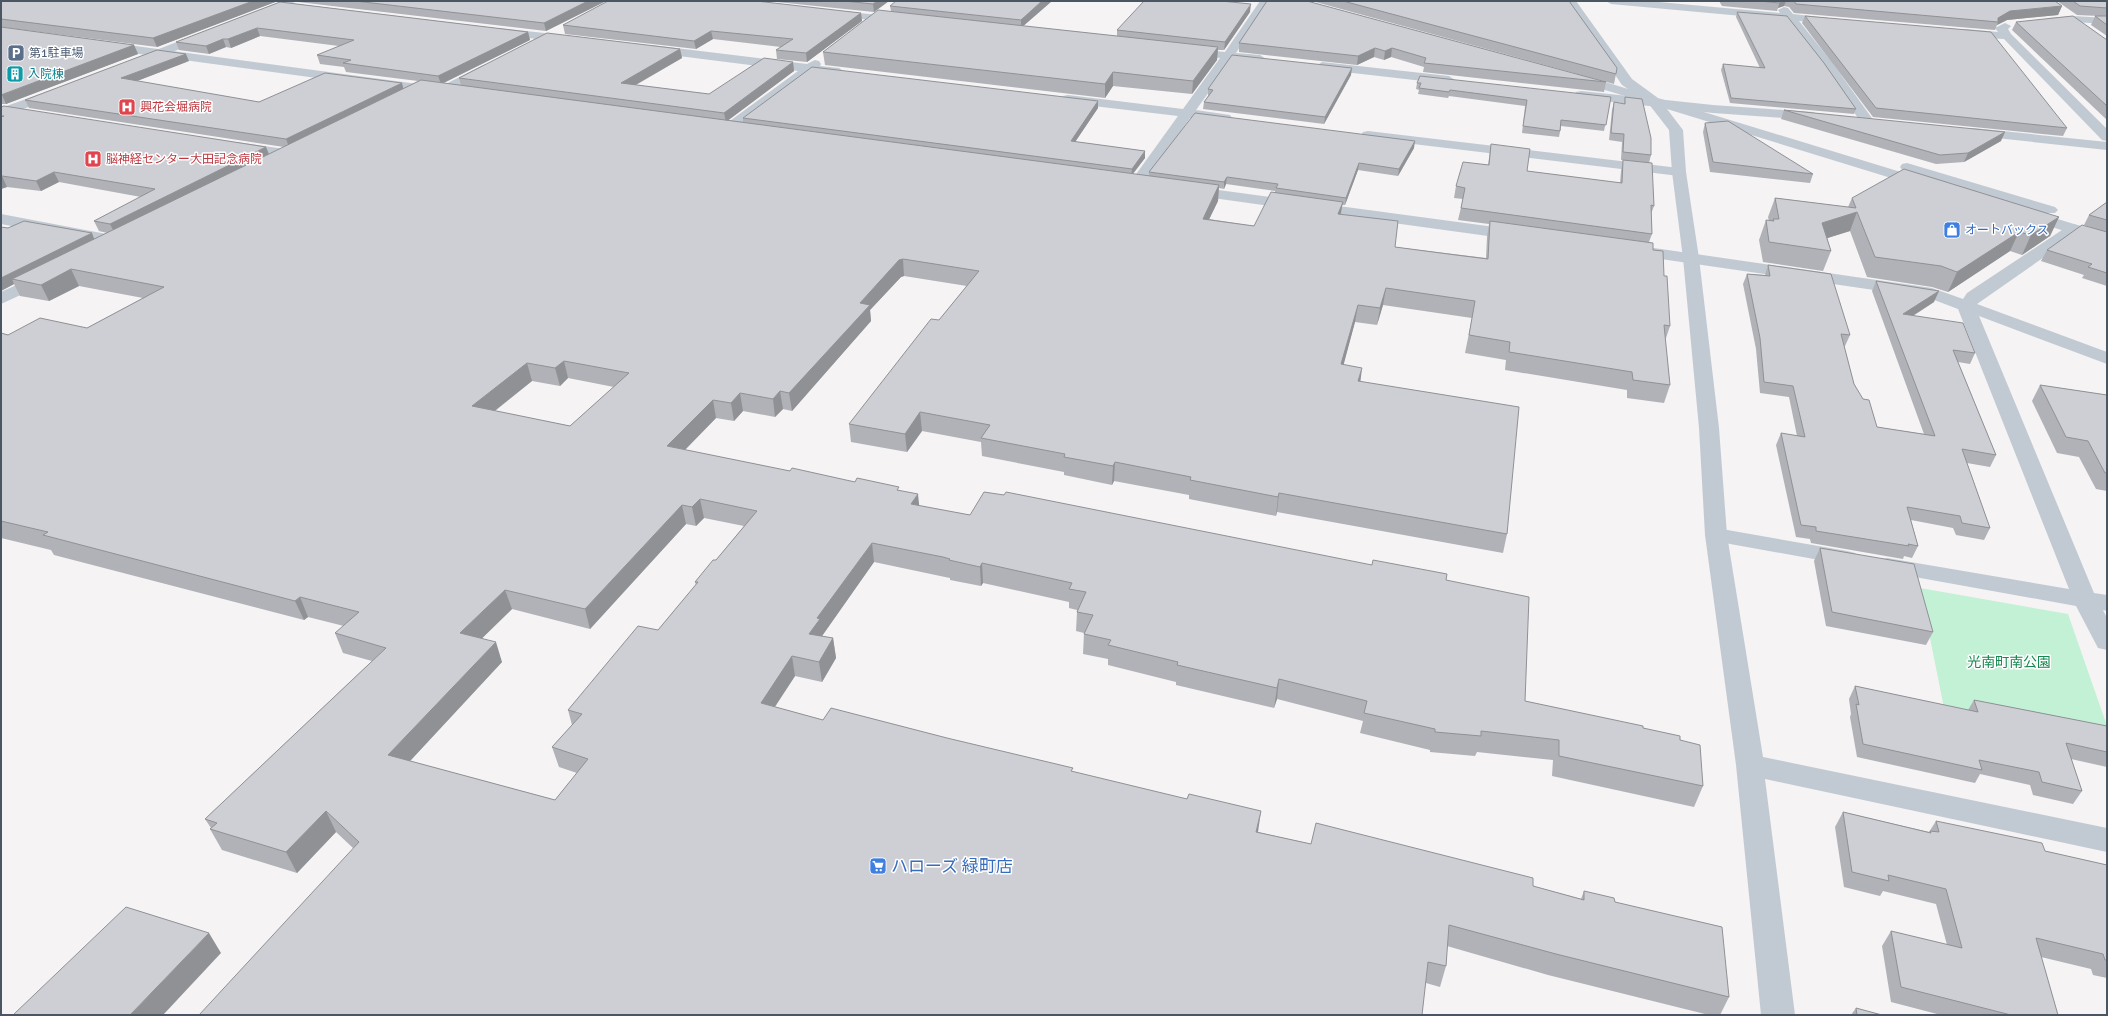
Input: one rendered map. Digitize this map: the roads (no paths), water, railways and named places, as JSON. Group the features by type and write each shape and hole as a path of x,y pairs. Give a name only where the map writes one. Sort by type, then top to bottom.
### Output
{"street":[{"path":"1570,1 1627,82 1655,102 1676,130 1679,172 1691,258 1709,428 1716,535 1750,765 1778,1015"},
{"path":"1611,1 1844,22"},
{"path":"1777,1 1827,64 1867,121"},
{"path":"246,19 287,3 305,8"},
{"path":"1136,184 1228,56 1258,6"},
{"path":"864,27 888,9"},
{"path":"2060,10 2090,31"},
{"path":"815,11 908,21"},
{"path":"2037,22 2073,19 2107,21"},
{"path":"2015,23 2008,24 2001,28 2007,36 2107,138"},
{"path":"526,48 568,26"},
{"path":"124,66 217,30"},
{"path":"485,30 587,42"},
{"path":"1952,32 2007,36"},
{"path":"92,44 465,94"},
{"path":"634,47 856,74"},
{"path":"1174,50 1276,61"},
{"path":"728,129 827,54"},
{"path":"442,91 498,62"},
{"path":"1307,65 1457,81"},
{"path":"2107,226 1627,82 1563,70 1655,102 2107,239"},
{"path":"3,111 66,88"},
{"path":"401,99 422,88"},
{"path":"1568,93 1713,109 1823,117"},
{"path":"1053,97 1234,119"},
{"path":"3,111 31,114"},
{"path":"1853,120 1883,123"},
{"path":"712,127 751,132"},
{"path":"1960,131 2107,146"},
{"path":"1353,133 1679,172"},
{"path":"220,143 291,154"},
{"path":"270,164 304,147"},
{"path":"1120,182 1152,186"},
{"path":"1176,189 1532,237"},
{"path":"1,219 124,237 96,251"},
{"path":"1966,307 1973,297 2074,229"},
{"path":"1619,248 1932,293 1966,307 2107,358"},
{"path":"1,299 55,272"},
{"path":"1966,307 2096,601 2107,642"},
{"path":"1716,535 2096,601"},
{"path":"1750,765 2107,840"}],"place":[{"name":"第1駐車場","path":"16,53"},
{"name":"入院棟","path":"15,74"},
{"name":"興花会堀病院","path":"127,107"},
{"name":"脳神経センター大田記念病院","path":"93,159"},
{"name":"オートバックス","path":"1952,230"},
{"name":"ハローズ 緑町店","path":"878,866"}],"park label":[{"name":"光南町南公園","path":"2009,662"}]}
